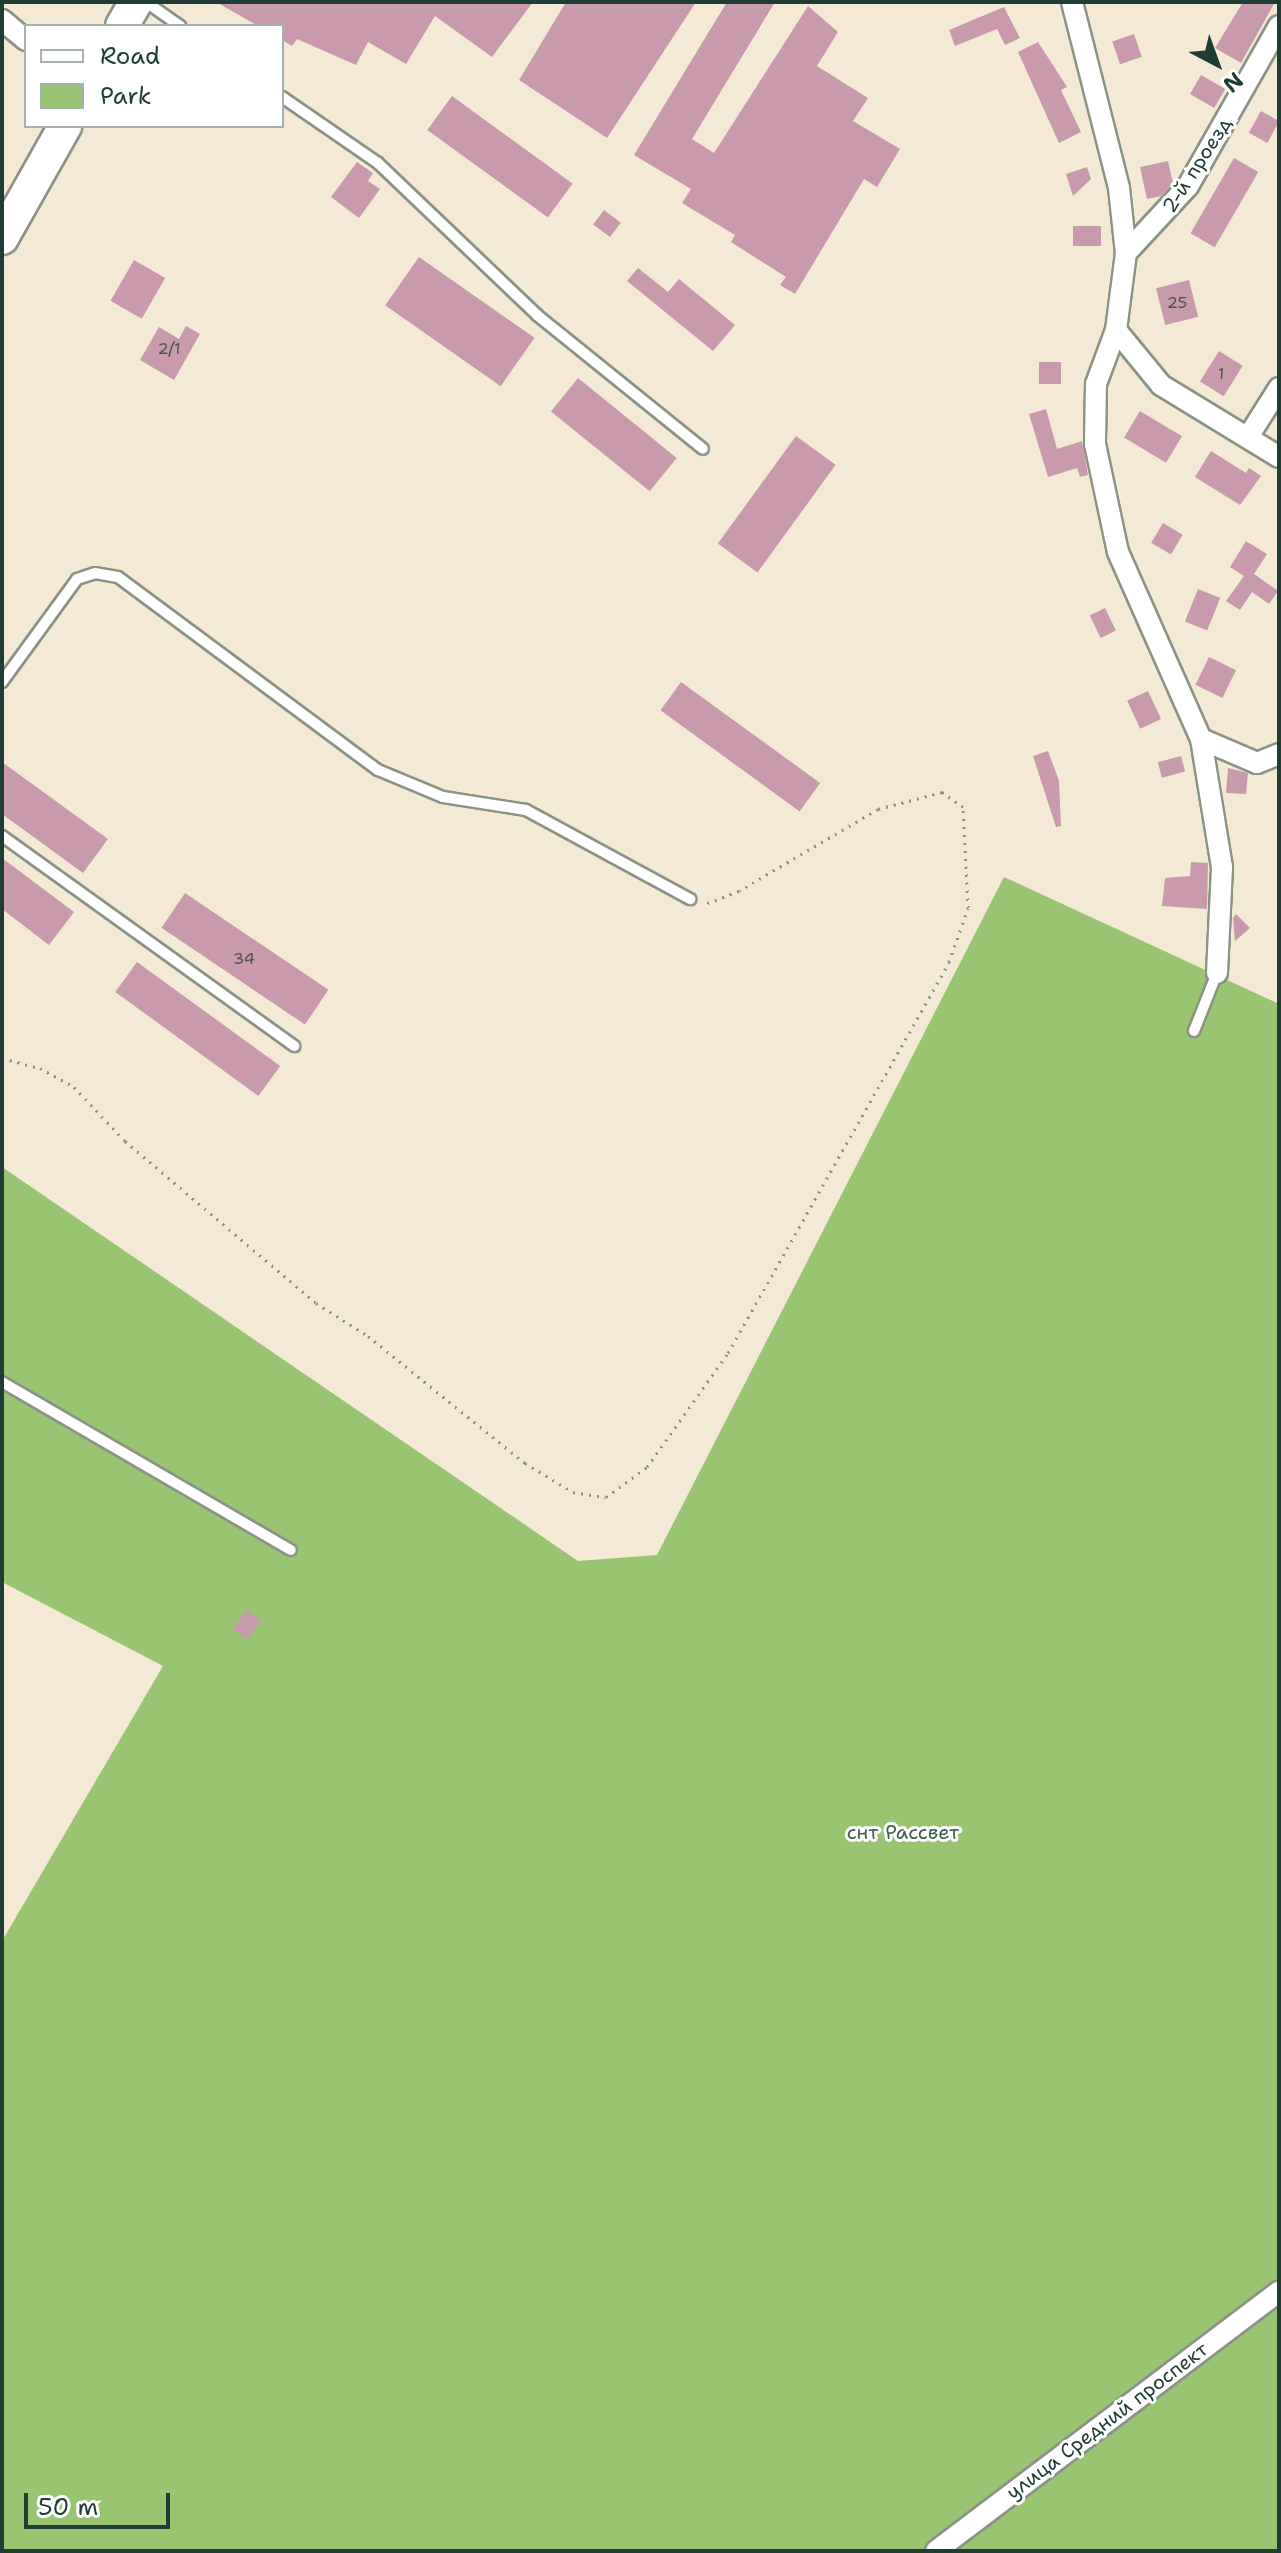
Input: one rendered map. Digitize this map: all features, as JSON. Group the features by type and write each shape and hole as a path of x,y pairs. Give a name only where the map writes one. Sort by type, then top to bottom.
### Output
{"main road":[{"path":"123,24 136,2"},
{"path":"2,238 64,128"}],"street":[{"path":"1072,2 1074,24 1119,188 1126,253 1116,330 1096,384 1093,413 1106,500 1127,576 1201,739 1222,867 1217,973"},
{"path":"2,20 24,38"},
{"name":"2-й проезд","path":"1126,253 1175,205 1279,26"},
{"path":"1116,330 1161,385 1279,457"},
{"path":"1248,437 1279,388"},
{"path":"1201,739 1257,763 1279,754"},
{"name":"улица Средний проспект","path":"936,2551 1279,2292"}],"lane":[{"path":"146,2 177,24"},
{"path":"284,98 378,163 525,305 703,449"},
{"path":"2,682 77,579 95,573 118,577 378,770 443,797 526,810 690,899"},
{"path":"2,836 294,1046"},
{"path":"1194,1031 1217,973"},
{"path":"2,1382 291,1550"}],"path":[{"path":"2,1058 40,1068 74,1087 125,1141 316,1303 368,1336 525,1463 573,1492 606,1497 647,1467 728,1353 949,962 968,908 967,816 957,801 942,792 913,796 852,821 718,902 690,899"}],"green space":[{"name":"снт Рассвет","path":"1004,877 1279,1004 1279,2551 2,2551 2,1941 163,1666 2,1582 2,1167 578,1561 657,1555"}],"building":[{"path":"216,2 533,2 492,57 435,16 406,64 368,42 356,65 297,39 292,46 284,41 284,24 254,24"},
{"path":"566,2 696,2 607,138 519,80"},
{"path":"727,2 775,2 692,139 714,153 808,6 838,32 817,66 868,98 853,121 900,149 877,187 864,179 795,294 780,285 786,277 731,242 735,235 682,203 691,189 634,155"},
{"path":"1243,2 1275,2 1241,63 1215,48"},
{"path":"1004,7 1020,38 1005,45 997,29 955,46 949,30"},
{"path":"1134,34 1142,57 1120,64 1112,41"},
{"path":"1038,42 1067,87 1061,90 1081,132 1059,143 1018,52"},
{"path":"1201,75 1225,89 1214,108 1190,94"},
{"path":"452,96 573,184 548,218 427,130"},
{"path":"1261,111 1279,121 1267,143 1249,133"},
{"path":"1234,158 1258,172 1215,247 1190,233"},
{"path":"1168,161 1173,183 1161,196 1147,199 1140,167"},
{"path":"357,162 373,173 368,181 380,189 359,218 331,197"},
{"path":"1087,167 1091,179 1073,196 1066,174"},
{"path":"604,210 621,223 610,237 593,224"},
{"path":"1073,226 1101,226 1101,246 1073,246"},
{"path":"419,257 535,338 501,386 385,305"},
{"path":"134,260 165,278 142,319 111,301"},
{"path":"638,268 668,292 679,279 735,325 713,351 627,281"},
{"path":"1189,280 1198,317 1165,325 1156,288"},
{"path":"186,326 200,334 174,380 140,360 159,327 179,339"},
{"path":"1219,351 1243,366 1224,396 1200,382"},
{"path":"1039,362 1061,362 1061,384 1039,384"},
{"path":"578,378 677,458 650,491 551,411"},
{"path":"1046,409 1057,449 1082,441 1088,475 1080,477 1077,468 1048,477 1029,414"},
{"path":"1140,411 1182,436 1166,463 1124,438"},
{"path":"796,436 836,465 757,572 718,544"},
{"path":"1211,451 1246,473 1249,468 1261,476 1240,505 1195,477"},
{"path":"1163,523 1183,535 1171,555 1151,543"},
{"path":"1246,541 1267,554 1254,574 1278,591 1269,604 1252,592 1240,610 1226,601 1244,576 1230,567"},
{"path":"1198,589 1220,598 1207,630 1185,621"},
{"path":"1105,608 1116,630 1101,638 1090,615"},
{"path":"1209,657 1236,670 1222,698 1195,685"},
{"path":"681,682 820,783 800,811 660,710"},
{"path":"1148,691 1161,719 1140,729 1127,701"},
{"path":"1048,751 1059,781 1061,826 1056,827 1033,756"},
{"path":"1181,756 1185,771 1162,778 1158,762"},
{"path":"2,762 108,839 83,873 2,814"},
{"path":"1228,768 1248,773 1246,794 1226,793"},
{"path":"2,858 74,912 49,945 2,909"},
{"path":"1191,862 1208,863 1207,909 1162,906 1165,878 1190,876"},
{"path":"185,893 328,990 305,1025 162,928"},
{"path":"1236,914 1250,928 1235,941 1233,918"},
{"path":"137,962 280,1066 258,1096 115,992"},
{"path":"247,1610 261,1621 247,1639 233,1628"}]}
